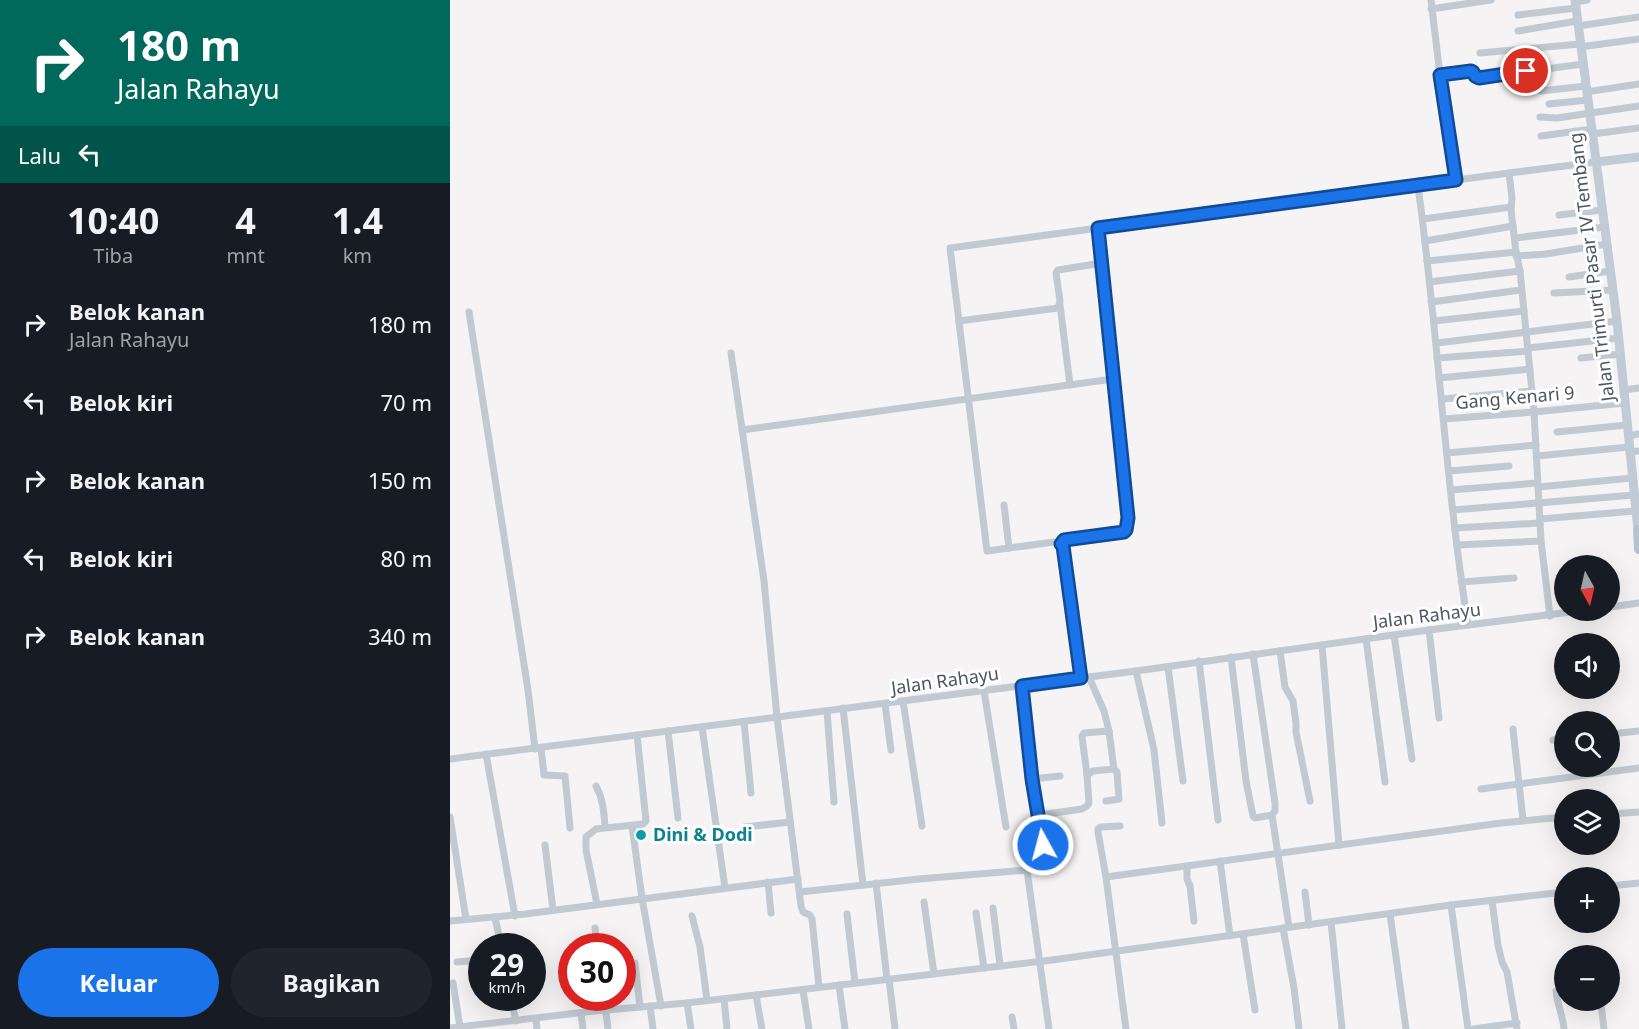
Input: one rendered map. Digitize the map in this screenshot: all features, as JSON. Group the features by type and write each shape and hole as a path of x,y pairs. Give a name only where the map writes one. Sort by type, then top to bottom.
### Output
{"main road":[{"path":"1638,530 1639,549"}],"street":[{"path":"1431,0 1456,180"},
{"path":"1431,9 1491,0"},
{"path":"1518,15 1587,0"},
{"name":"Jalan Trimurti Pasar IV Tembang","path":"1575,3 1621,354 1638,530"},
{"path":"1518,31 1639,17"},
{"path":"1480,53 1639,39"},
{"path":"1440,75 1471,71 1479,78 1582,64"},
{"path":"1540,92 1587,92 1639,84"},
{"path":"1549,104 1587,92"},
{"path":"1540,117 1557,118 1639,106"},
{"path":"1541,136 1639,128"},
{"path":"1106,801 1119,799 1117,772 1114,769 1104,711 1085,678 1063,546 1054,542 987,551 950,248 1596,162 1639,157 1639,162"},
{"path":"1509,173 1534,412 1541,541 1550,616"},
{"path":"1418,186 1437,343 1461,582 1468,625"},
{"path":"1422,219 1511,207"},
{"path":"1559,215 1602,210"},
{"path":"1425,241 1513,226"},
{"path":"1515,238 1605,226"},
{"path":"1061,544 1064,540 1124,532 1128,518 1098,228"},
{"path":"1427,261 1546,254 1607,244"},
{"path":"1070,385 1056,273 1058,270 1102,263"},
{"path":"1429,282 1520,271"},
{"path":"1569,277 1611,271"},
{"path":"1431,302 1521,290"},
{"path":"1554,293 1613,290"},
{"path":"959,321 1053,309 1060,305"},
{"path":"1434,321 1524,311"},
{"path":"470,312 538,748 544,775 563,775 565,778 570,828"},
{"path":"1437,343 1617,321"},
{"path":"1437,358 1528,350 1619,338"},
{"path":"731,352 764,581 777,717 802,910 810,915 813,924 819,987"},
{"path":"1581,358 1621,354"},
{"path":"1439,378 1530,369"},
{"path":"742,430 1113,379"},
{"path":"1624,390 1639,388"},
{"path":"1442,399 1532,391"},
{"name":"Gang Kenari 9","path":"1444,419 1625,403"},
{"path":"1557,432 1627,425"},
{"path":"1628,436 1639,434"},
{"path":"1447,453 1536,445"},
{"path":"1537,456 1632,450"},
{"path":"1449,471 1509,466"},
{"path":"1451,490 1632,478"},
{"path":"1453,510 1634,495"},
{"path":"1004,505 1009,548"},
{"path":"1455,528 1635,511"},
{"path":"1457,546 1541,541"},
{"path":"1461,582 1514,578"},
{"path":"1620,606 1639,603"},
{"name":"Jalan Rahayu","path":"450,759 1554,615"},
{"path":"1429,630 1440,718"},
{"path":"1394,635 1412,759"},
{"path":"1366,639 1385,782"},
{"path":"1322,645 1339,845"},
{"path":"1280,651 1285,687 1293,700 1296,732 1310,801"},
{"path":"1253,654 1275,803 1275,811 1272,815 1299,1029"},
{"path":"1231,657 1252,816 1255,818 1272,815"},
{"path":"1198,661 1218,820"},
{"path":"1168,667 1183,781"},
{"path":"1136,671 1154,750 1162,823"},
{"path":"800,892 1039,869 1045,863 1032,779 1022,686"},
{"path":"984,690 1006,827"},
{"path":"903,701 922,826"},
{"path":"885,704 891,750"},
{"path":"843,708 863,885"},
{"path":"827,711 834,802"},
{"path":"744,722 751,793"},
{"path":"702,727 725,888"},
{"path":"1513,729 1523,820"},
{"path":"1620,733 1639,730"},
{"path":"668,731 678,818"},
{"path":"1039,815 1082,809 1087,806 1089,772 1082,734 1109,731"},
{"path":"597,904 586,837 590,832 605,827 632,826 643,824 646,820 637,735"},
{"path":"486,754 515,916"},
{"path":"1481,789 1639,768"},
{"path":"1089,772 1114,769"},
{"path":"1032,779 1059,776"},
{"path":"596,786 603,803 605,827"},
{"path":"1620,813 1639,812"},
{"path":"450,817 466,919"},
{"path":"1106,877 1277,852 1554,818"},
{"path":"745,827 790,822"},
{"path":"632,826 661,1006"},
{"path":"1120,826 1098,829 1126,1029"},
{"path":"546,845 553,910"},
{"path":"1220,861 1230,936"},
{"path":"1187,866 1194,921"},
{"path":"1027,870 1049,1029"},
{"path":"450,921 515,916 798,879"},
{"path":"768,882 771,913"},
{"path":"876,883 895,1029"},
{"path":"1620,885 1639,883"},
{"path":"1305,892 1309,925"},
{"path":"636,1007 984,968 1554,893"},
{"path":"1473,1029 1517,1026 1507,972 1498,945 1492,900"},
{"path":"924,902 934,974"},
{"path":"1451,905 1468,1029"},
{"path":"993,908 1000,965"},
{"path":"976,913 984,968"},
{"path":"847,914 855,983"},
{"path":"1390,914 1406,1029"},
{"path":"692,916 700,947 707,1000"},
{"path":"495,917 498,933"},
{"path":"1331,922 1342,1029"},
{"path":"595,928 596,933"},
{"path":"1243,934 1255,1010"},
{"path":"457,962 468,961"},
{"path":"636,972 640,1007"},
{"path":"453,983 460,1027"},
{"path":"839,985 845,1029"},
{"path":"803,990 809,1029"},
{"path":"756,995 762,1029"},
{"path":"724,999 727,1029"},
{"path":"687,1003 691,1029"},
{"path":"650,1006 653,1029"},
{"path":"514,1011 516,1021"},
{"path":"450,1028 594,1011"},
{"path":"606,1011 608,1029"},
{"path":"1560,1011 1564,1029"},
{"path":"1602,1011 1604,1029"},
{"path":"581,1013 583,1029"},
{"path":"1012,1017 1014,1029"},
{"path":"536,1019 537,1029"}],"place":[{"name":"Dini & Dodi","path":"641,835"}],"route":[{"path":"1043,845 1032,779 1022,686 1081,678 1061,544 1064,540 1124,532 1128,518 1098,228 1456,180 1440,75 1471,71 1479,78 1526,71"}]}
